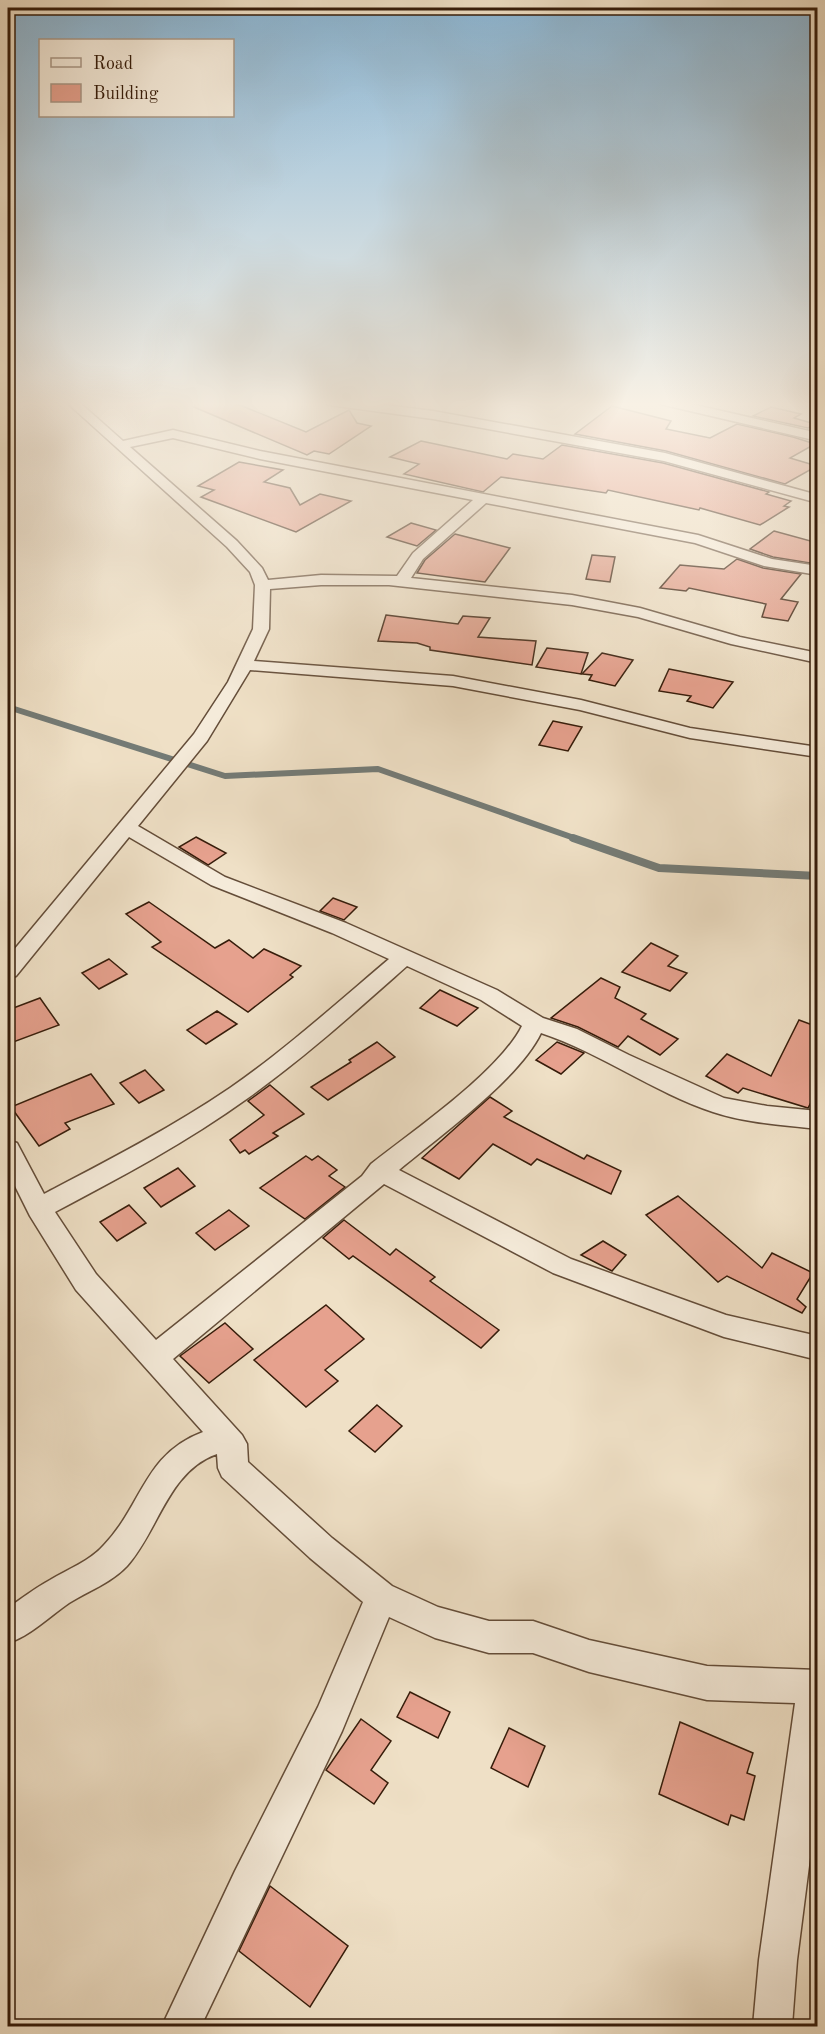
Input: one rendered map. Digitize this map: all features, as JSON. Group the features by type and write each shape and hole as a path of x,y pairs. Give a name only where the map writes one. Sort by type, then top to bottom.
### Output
{"street":[{"path":"8,971 201,737 245,665 261,629 263,585 257,571 232,544 178,496"},
{"path":"472,496 698,539 769,563 818,571"},
{"path":"401,581 418,556 483,498"},
{"path":"263,585 345,579 401,581 599,604 737,640 818,657"},
{"path":"245,665 482,685 581,705 690,734 818,752"},
{"path":"127,828 218,881 339,928 489,995 535,1023 569,1034 621,1061 718,1105 767,1116 818,1120"},
{"path":"39,1209 163,1142 214,1110 317,1033 403,958"},
{"path":"154,1358 371,1183 380,1171 483,1086 524,1044 535,1023"},
{"path":"8,1149 39,1209 86,1282 232,1444 233,1468 321,1548 381,1597 435,1622 489,1637 533,1637 589,1656 707,1683 816,1687 778,1960 773,2026"},
{"path":"380,1171 562,1266 724,1326 818,1348"},
{"path":"8,1627 60,1591 90,1575 115,1556 180,1458 219,1440 232,1444"},
{"path":"181,2026 330,1719 381,1597"}],"building":[{"path":"295,496 300,505 317,496 351,501 296,532 201,497"},
{"path":"635,496 773,496 791,501 784,506 789,507 760,525 700,508 699,510"},
{"path":"411,523 436,530 417,546 387,537"},
{"path":"774,531 818,543 818,553 810,563 773,557 750,549"},
{"path":"455,534 510,548 485,582 417,573 425,560"},
{"path":"592,555 615,557 610,582 586,579"},
{"path":"737,559 763,568 801,574 781,599 798,602 788,621 762,617 766,604 689,588 686,591 660,588 680,565 724,569"},
{"path":"386,615 458,624 463,616 490,618 478,637 536,641 532,665 430,650 430,647 417,643 378,641"},
{"path":"547,648 588,653 581,674 536,667"},
{"path":"602,653 633,660 615,686 589,680 592,675 582,674"},
{"path":"669,669 733,682 713,708 687,701 691,696 659,691"},
{"path":"553,721 582,727 568,751 539,745"},
{"path":"196,837 226,853 208,865 179,847"},
{"path":"333,898 357,907 344,920 320,911"},
{"path":"149,902 215,948 229,940 253,958 264,949 301,966 290,975 293,977 248,1012 152,947 161,942 126,914"},
{"path":"651,943 678,956 668,966 687,973 670,991 622,972"},
{"path":"109,959 127,974 99,989 82,973"},
{"path":"601,978 620,987 615,998 646,1014 641,1019 678,1039 660,1055 628,1036 618,1047 578,1027 551,1018"},
{"path":"440,990 478,1008 457,1026 420,1008"},
{"path":"40,998 59,1025 8,1044 8,1010"},
{"path":"217,1011 237,1024 206,1044 187,1030"},
{"path":"799,1020 818,1027 818,1089 808,1108 743,1088 738,1093 706,1076 727,1054 771,1076"},
{"path":"377,1042 395,1057 328,1100 311,1087 351,1062 349,1060"},
{"path":"557,1042 584,1053 561,1074 536,1060"},
{"path":"145,1070 164,1090 139,1103 120,1083"},
{"path":"91,1074 114,1104 65,1123 70,1129 39,1146 11,1107"},
{"path":"270,1085 304,1114 273,1133 278,1136 249,1154 245,1150 240,1153 230,1140 264,1115 248,1101"},
{"path":"490,1097 512,1111 504,1117 584,1159 587,1155 621,1171 611,1194 537,1159 531,1165 493,1144 459,1179 422,1158"},
{"path":"306,1156 312,1160 318,1156 337,1170 329,1176 345,1187 305,1219 260,1188"},
{"path":"178,1168 195,1186 161,1207 144,1188"},
{"path":"678,1196 762,1268 772,1253 813,1273 797,1299 806,1307 802,1313 727,1276 718,1282 646,1215"},
{"path":"129,1205 146,1223 117,1241 100,1222"},
{"path":"229,1210 249,1226 215,1250 196,1233"},
{"path":"344,1220 390,1255 396,1249 435,1277 430,1281 499,1330 481,1348 353,1256 349,1259 323,1238"},
{"path":"603,1241 626,1255 612,1271 581,1255"},
{"path":"326,1305 364,1339 325,1370 338,1381 306,1407 254,1360"},
{"path":"225,1323 253,1349 209,1383 180,1356"},
{"path":"377,1405 402,1426 375,1452 349,1431"},
{"path":"410,1692 450,1712 438,1738 397,1717"},
{"path":"361,1719 391,1741 371,1770 388,1783 374,1804 326,1770"},
{"path":"680,1722 753,1753 747,1773 755,1776 744,1820 731,1815 728,1825 659,1794"},
{"path":"509,1728 545,1746 528,1787 491,1768"},
{"path":"270,1886 348,1946 310,2007 239,1951"}],"waterway":[{"path":"8,707 225,776 378,769 577,839"},
{"path":"573,838 659,868 818,876"}]}
